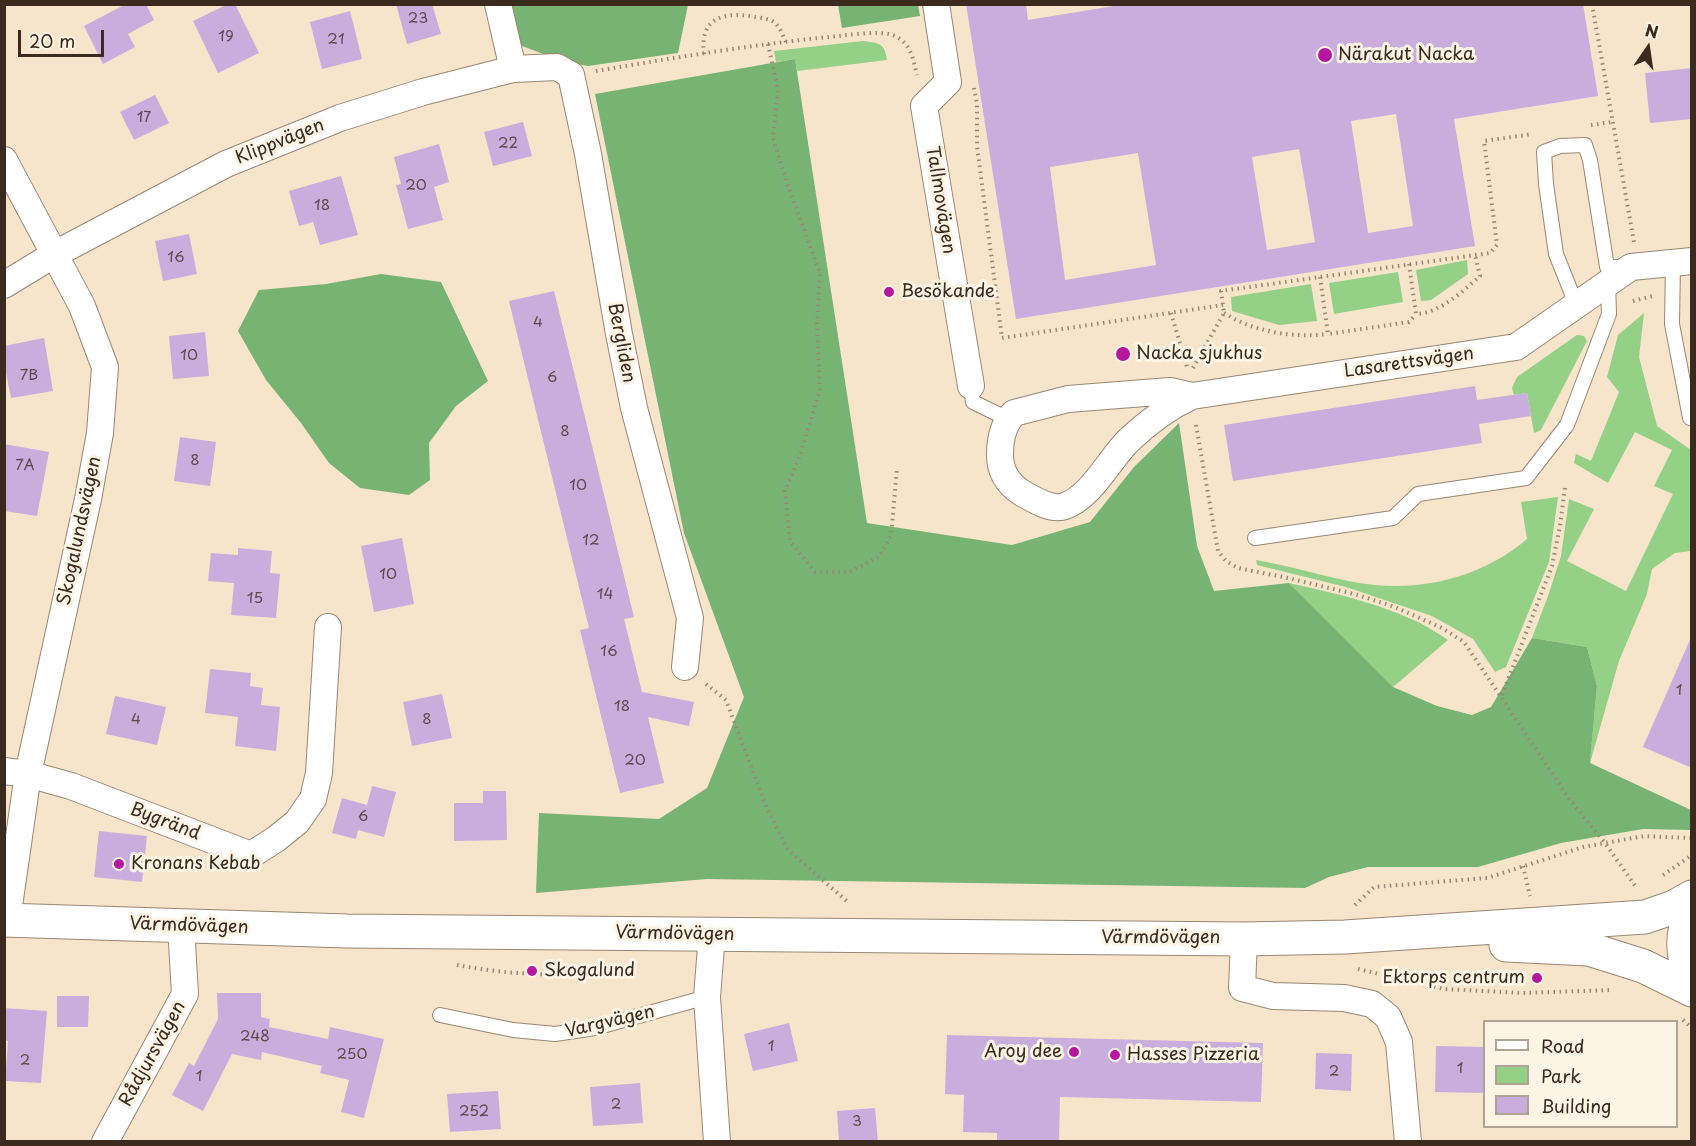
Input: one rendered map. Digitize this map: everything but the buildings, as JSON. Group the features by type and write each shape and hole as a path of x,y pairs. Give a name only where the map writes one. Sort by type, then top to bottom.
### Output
{"main road":[{"name":"Värmdövägen","path":"6,920 347,931 1244,939 1344,922 1645,917 1674,907 1692,897"},
{"path":"1692,909 1685,925 1682,944 1685,963 1692,979"},
{"name":"Värmdövägen","path":"1344,922 1588,949 1643,966 1692,990"}],"street":[{"path":"498,4 513,69 557,67 571,75"},
{"path":"924,106 948,82 936,4"},
{"name":"Klippvägen","path":"4,285 55,254 226,164 340,118 423,92 513,69"},
{"name":"Bergliden","path":"571,75 588,154 634,408 690,618 685,667"},
{"name":"Tallmovägen","path":"924,106 971,386"},
{"name":"Skogalundsvägen","path":"4,160 82,306 105,367 100,433 88,499 16,773 6,920"},
{"path":"1633,256 1682,262"},
{"name":"Lasarettsvägen","path":"1193,407 1170,391 1068,399 1014,413 1008,418 1002,434 1001,466 1007,479 1017,490 1048,505 1063,507 1083,496 1128,441 1162,412 1193,407 1516,347 1608,283 1633,256"},
{"name":"Bygränd","path":"16,773 71,786 251,855 297,822 313,799 319,773 328,627"},
{"name":"Rådjursvägen","path":"105,1142 185,994 181,926"},
{"path":"712,934 707,997 717,1142"},
{"path":"1244,939 1242,988 1273,996 1344,998 1372,1004 1388,1017 1399,1042 1408,1142"}],"lane":[{"path":"1576,304 1556,254 1544,152 1560,146 1585,145 1590,160 1607,267 1633,256"},
{"path":"1682,262 1672,324 1690,418"},
{"path":"1255,538 1393,518 1418,494 1526,478 1567,424 1609,314 1608,283"},
{"name":"Tallmovägen","path":"971,386 973,402 1008,418"},
{"name":"Vargvägen","path":"440,1015 513,1030 555,1034 595,1028 707,997"}],"path":[{"path":"1592,4 1633,256"},
{"path":"704,54 702,44 706,28 717,18 732,15 765,18 777,24 786,42"},
{"path":"571,75 768,44 856,34 890,34 905,42 912,55 924,106"},
{"path":"768,44 778,90 773,138 820,273 817,324 820,389 801,453 785,491 790,541 815,572 850,572 879,556 891,536 897,468"},
{"path":"974,82 977,104 977,146 1002,338 1223,305"},
{"path":"1589,126 1612,122"},
{"path":"1171,313 1190,374 1224,313 1221,291 1490,253 1497,245 1484,141 1542,132"},
{"path":"1224,313 1250,326 1275,333 1313,336 1408,322 1416,314 1425,314 1460,294 1480,276 1475,255"},
{"path":"1408,264 1416,314"},
{"path":"1320,277 1328,334"},
{"path":"1633,301 1662,294"},
{"path":"1193,407 1218,551 1226,561 1238,568 1358,595 1421,618 1464,642 1569,800 1605,843 1638,890"},
{"path":"1501,696 1552,566 1565,487"},
{"path":"726,700 766,806 788,850 849,903 838,903"},
{"path":"1344,922 1355,905 1374,887 1487,879 1582,847 1644,836 1692,838"},
{"path":"1523,866 1532,904"}],"green space":[{"path":"507,5 688,5 678,53 588,66 565,62 522,46"},
{"path":"838,5 918,5 920,16 842,28"},
{"path":"863,41 873,42 883,47 887,60 797,71 795,59 776,62 774,51"},
{"path":"795,59 867,523 1012,545 1090,522 1134,467 1179,423 1197,546 1214,591 1289,583 1393,687 1437,706 1472,715 1491,707 1532,638 1587,647 1597,686 1590,763 1691,810 1691,830 1643,829 1561,843 1478,867 1368,867 1329,877 1305,888 707,879 536,893 539,813 659,819 707,788 744,697 684,533 595,94"},
{"path":"1467,260 1468,274 1431,300 1421,301 1416,270"},
{"path":"1398,272 1403,302 1334,314 1329,283"},
{"path":"381,274 441,282 488,381 456,406 429,443 430,480 409,495 360,488 329,463 301,423 266,380 238,331 259,290 326,284"},
{"path":"1311,284 1317,321 1279,325 1232,311 1231,297"},
{"path":"1644,313 1639,357 1657,426 1691,450 1691,551 1675,553 1652,569 1647,594 1619,661 1590,763 1597,686 1587,647 1532,638 1561,556 1569,499 1594,509 1567,561 1626,591 1673,494 1654,486 1672,450 1635,432 1608,483 1574,463 1576,454 1591,461 1619,392 1607,377 1618,335"},
{"path":"1577,335 1584,336 1587,341 1541,430 1534,433 1527,393 1514,395 1512,388 1517,377"},
{"path":"1558,497 1549,562 1506,667 1495,672 1473,639 1432,616 1346,587 1257,565 1256,560 1346,581 1382,586 1426,584 1469,573 1509,552 1527,539 1521,502"},
{"path":"1289,583 1389,610 1420,623 1448,640 1393,687"}],"place":[{"name":"Närakut Nacka","path":"1325,55"},
{"name":"Besökande","path":"889,292"},
{"name":"Nacka sjukhus","path":"1123,354"},
{"name":"Kronans Kebab","path":"119,864"},
{"name":"Skogalund","path":"532,971"},
{"name":"Ektorps centrum","path":"1537,978"},
{"name":"Aroy dee","path":"1074,1052"},
{"name":"Hasses Pizzeria","path":"1115,1055"}]}
